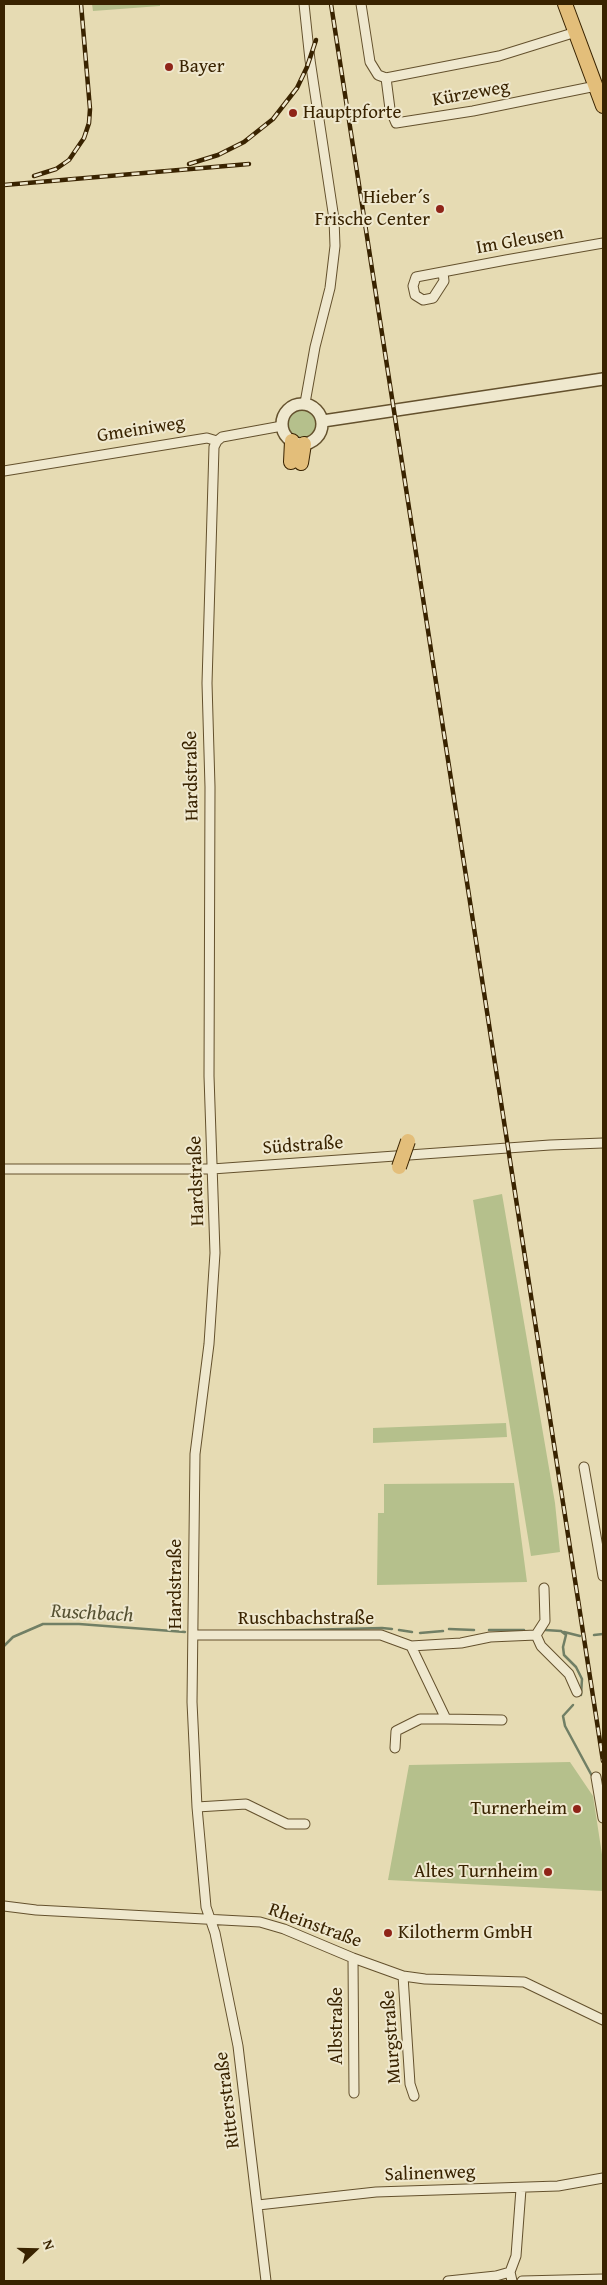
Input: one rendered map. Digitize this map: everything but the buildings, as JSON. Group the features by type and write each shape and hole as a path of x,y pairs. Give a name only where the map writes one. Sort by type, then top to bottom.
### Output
{"main road":[{"path":"565,4 603,106"},
{"path":"296,462 298,443"},
{"path":"400,1167 408,1141"}],"street":[{"path":"304,4 335,239 330,288 315,347 305,403"},
{"path":"361,4 370,62 378,75 386,78"},
{"name":"Kürzeweg","path":"576,32 499,56 386,78 390,109 396,123 473,111 596,86"},
{"name":"Im Gleusen","path":"443,272 603,243"},
{"path":"323,421 603,378"},
{"path":"305,403 317,409 323,421 320,434 316,439 298,443 286,436 282,426 283,416 287,411 298,404 305,403"},
{"name":"Gmeiniweg","path":"4,471 207,438 217,441 222,437 282,426"},
{"name":"Hardstraße","path":"210,1918 206,1907 197,1806 192,1702 192,1635 194,1454 214,1293 215,1253 209,1067 210,787 207,683 214,447 217,441"},
{"name":"Südstraße","path":"4,1169 212,1169 550,1145 603,1143"},
{"path":"584,1467 599,1526 603,1576"},
{"path":"544,1588 545,1621 536,1635 542,1646 569,1674 577,1692"},
{"name":"Ruschbachstraße","path":"192,1635 381,1635 411,1646 461,1643 490,1637 536,1635"},
{"path":"411,1646 446,1719"},
{"path":"395,1748 396,1731 420,1719 502,1720"},
{"path":"596,1776 603,1818"},
{"path":"197,1806 246,1804 287,1824 306,1824"},
{"name":"Rheinstraße","path":"4,1906 36,1910 260,1922 284,1929 353,1958 404,1976 425,1979 524,1982 603,2020"},
{"name":"Ritterstraße","path":"210,1918 227,1984 238,2046 266,2281"},
{"name":"Albstraße","path":"353,1958 354,2093"},
{"name":"Murgstraße","path":"404,1976 410,2084 414,2096"},
{"name":"Salinenweg","path":"258,2204 376,2192 521,2189 558,2186 603,2178"},
{"path":"512,2281 510,2272 516,2256 521,2189"},
{"path":"448,2281 496,2276 510,2272"},
{"path":"522,2281 603,2279"}],"green space":[{"path":"92,4 160,4 160,6 93,11"},
{"path":"302,410 312,414 316,424 312,434 302,438 292,434 288,424 292,414"},
{"path":"502,1194 555,1503 560,1552 531,1556 473,1200"},
{"path":"506,1423 507,1437 373,1443 373,1428"},
{"path":"514,1483 527,1582 377,1585 378,1513 384,1513 384,1484"},
{"path":"570,1762 593,1796 603,1861 603,1891 388,1880 409,1765"}],"waterway":[{"name":"Ruschbach","path":"4,1646 13,1637 43,1624 79,1624 185,1632"},
{"name":"Ruschbach","path":"264,1631 392,1629"},
{"path":"449,1629 474,1630"},
{"path":"399,1630 412,1632"},
{"path":"489,1630 524,1630"},
{"path":"545,1630 561,1631 566,1635 563,1647 564,1655 576,1667 582,1679 581,1695"},
{"path":"420,1633 443,1631"},
{"path":"564,1632 580,1636"},
{"path":"594,1635 603,1634"},
{"path":"573,1705 563,1716 565,1726 592,1776"}],"railway":[{"path":"34,176 56,169 69,160 84,138 89,123 90,109 81,4"},
{"path":"331,4 603,1761"},
{"path":"189,164 218,155 244,142 273,119 297,88 307,67 316,40"},
{"path":"4,185 249,164"}],"place":[{"name":"Bayer","path":"169,67"},
{"name":"Hauptpforte","path":"293,113"},
{"name":"Hieber´s Frische Center","path":"440,209"},
{"name":"Turnerheim","path":"577,1809"},
{"name":"Altes Turnheim","path":"548,1872"},
{"name":"Kilotherm GmbH","path":"388,1933"}]}
